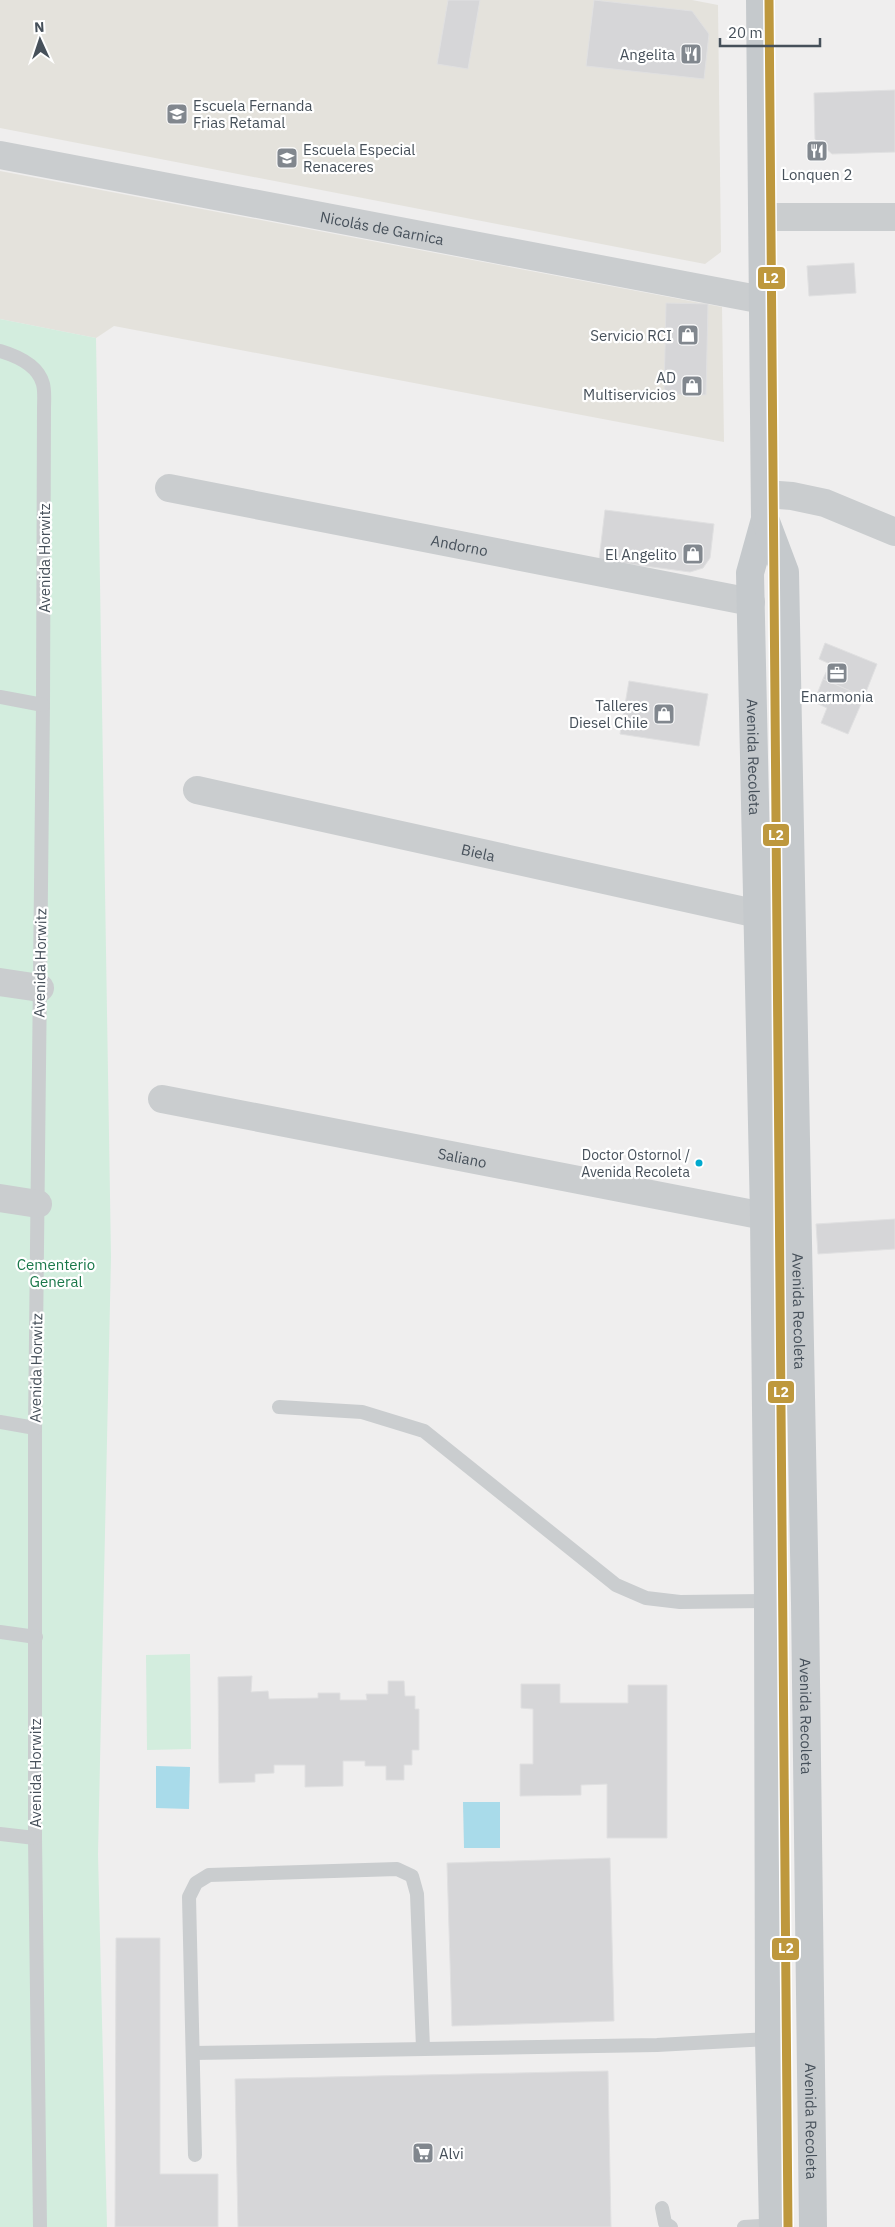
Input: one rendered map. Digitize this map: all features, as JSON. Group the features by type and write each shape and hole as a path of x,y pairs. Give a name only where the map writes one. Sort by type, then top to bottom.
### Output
{"main road":[{"name":"Avenida Recoleta","path":"760,0 765,506 750,573 750,602 764,1216 768,1601 769,2039 774,2226"},
{"name":"Avenida Recoleta","path":"765,506 785,572 805,1593 813,2227"}],"street":[{"name":"Nicolás de Garnica","path":"0,154 763,300"},
{"path":"763,217 895,217"},
{"name":"Andorno","path":"169,488 750,602"},
{"path":"765,506 792,496 825,503 895,532"},
{"name":"Biela","path":"197,790 758,914"},
{"path":"0,982 40,988"},
{"name":"Saliano","path":"162,1099 764,1216"},
{"path":"0,1198 38,1204"}],"lane":[{"name":"Avenida Horwitz","path":"1,351 22,359 34,369 43,384 44,705 35,1428 35,1838 40,2227"},
{"path":"0,697 44,705"},
{"path":"279,1407 362,1412 424,1431 616,1585 646,1598 680,1602 768,1601"},
{"path":"0,1422 35,1428"},
{"path":"0,1632 36,1637"},
{"path":"0,1834 35,1838"},
{"path":"195,2155 189,1897 196,1883 209,1875 397,1869 412,1876 417,1894 423,2048"},
{"path":"193,2053 657,2045 769,2039"},
{"path":"662,2208 665,2223 671,2227"},
{"path":"744,2227 774,2226"}],"shaded area":[{"path":"0,0 692,0 718,5 721,252 705,264 0,128"},
{"path":"0,171 722,307 724,442 114,326 96,338 0,319"}],"green space":[{"name":"Cementerio General","path":"0,319 96,338 111,1257 98,1854 107,2227 0,2227"},
{"path":"190,1654 191,1749 147,1750 146,1655"}],"water":[{"path":"156,1766 190,1767 189,1809 156,1808"},
{"path":"463,1802 500,1802 500,1848 464,1848"}],"building":[{"path":"448,0 480,0 468,69 437,64"},
{"path":"594,0 692,11 709,34 704,79 586,66"},
{"path":"895,90 895,152 832,154 815,139 814,93"},
{"path":"854,263 856,293 809,296 807,266"},
{"path":"666,303 708,304 706,395 664,394"},
{"path":"605,510 714,524 710,558 703,568 690,572 599,560"},
{"path":"825,643 877,664 864,697 823,679 830,664 819,659"},
{"path":"823,679 864,697 848,734 821,723 827,708 814,702"},
{"name":"Talleres Diesel Chile","path":"629,681 708,694 699,746 620,734"},
{"path":"895,1219 895,1249 818,1254 816,1224"},
{"path":"252,1676 251,1692 268,1691 269,1699 318,1698 318,1693 340,1693 340,1700 367,1700 366,1694 388,1694 388,1681 404,1681 405,1696 415,1696 415,1709 419,1709 419,1750 412,1750 412,1765 404,1765 404,1780 386,1780 386,1766 365,1766 365,1761 343,1761 343,1786 305,1787 305,1765 274,1765 274,1773 255,1774 255,1782 219,1783 218,1677"},
{"path":"521,1684 560,1684 560,1703 628,1703 628,1685 667,1685 667,1838 607,1838 607,1784 581,1785 581,1795 520,1796 520,1764 533,1764 533,1709 521,1708"},
{"path":"610,1858 614,2021 452,2026 447,1863"},
{"path":"116,1938 160,1938 160,2174 218,2174 218,2227 115,2227"},
{"name":"Alvi","path":"608,2071 611,2227 238,2227 235,2079"}],"transit line":[{"name":"L2","path":"769,0 788,2227"}],"place":[{"name":"Angelita","path":"691,54"},
{"name":"Escuela Fernanda Frias Retamal","path":"177,114"},
{"name":"Lonquen 2","path":"817,151"},
{"name":"Escuela Especial Renaceres","path":"287,158"},
{"name":"Servicio RCI","path":"688,335"},
{"name":"AD Multiservicios","path":"692,386"},
{"name":"El Angelito","path":"693,554"},
{"name":"Enarmonia","path":"837,673"},
{"name":"Talleres Diesel Chile","path":"664,714"},
{"name":"Doctor Ostornol / Avenida Recoleta","path":"699,1163"},
{"name":"Alvi","path":"423,2153"}]}
